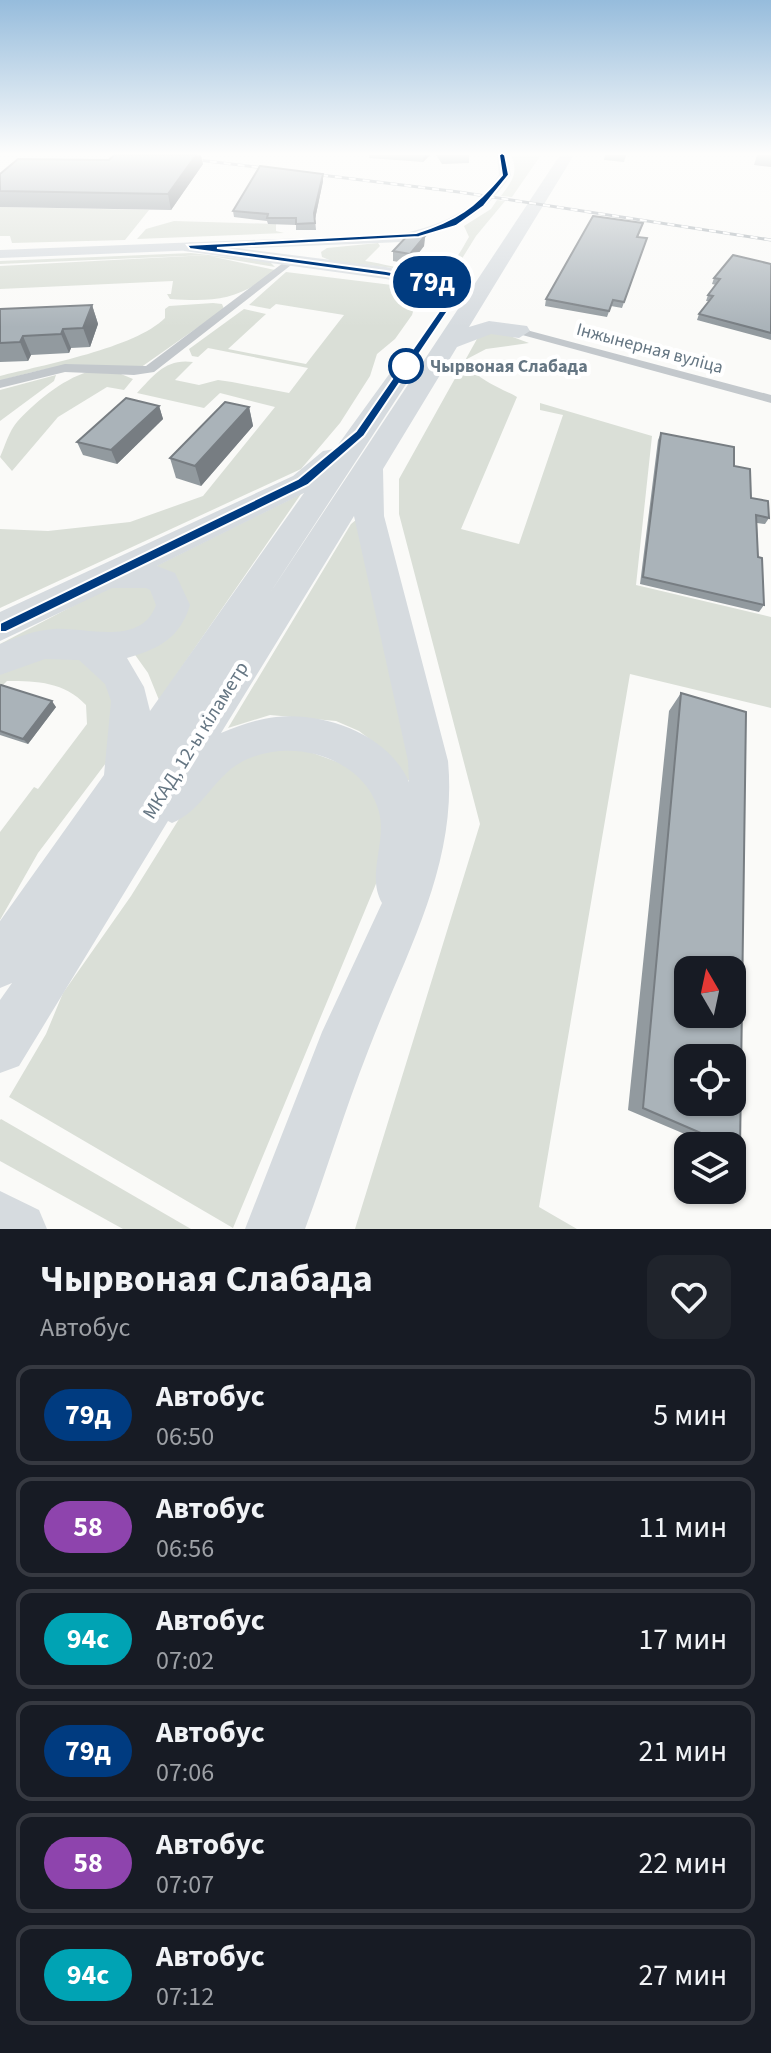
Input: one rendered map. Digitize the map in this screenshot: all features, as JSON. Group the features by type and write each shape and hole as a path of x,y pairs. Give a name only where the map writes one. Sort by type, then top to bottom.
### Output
{"highway":[{"path":"275,1229 341,1051 393,928 427,836 432,784 369,516 371,440 454,296 512,212"},
{"path":"0,627 303,482 371,440 447,343 530,212"},
{"path":"313,263 305,253 325,242"},
{"path":"190,247 386,273 439,284 454,296"},
{"path":"386,273 433,275 461,272"},
{"path":"479,293 484,313 519,331"},
{"path":"447,343 489,327 519,331"},
{"name":"МКАД, 12-ы кіламетр","path":"0,1047 14,983 120,787 371,440"},
{"name":"МКАД, 12-ы кіламетр","path":"14,983 126,849 371,440"},
{"path":"0,660 37,646 58,643 88,647 130,644 155,632 171,617 172,598 163,582 150,576 104,577"},
{"path":"88,647 108,661 120,675 131,698 132,719 120,787"},
{"path":"126,849 221,753 250,739 284,733 317,734 345,744 364,757 383,777 400,812 402,836 393,928"}],"main road":[{"path":"0,254 402,238 453,224 470,212"},
{"path":"0,1217 20,1229"}],"street":[{"path":"0,384 72,368 138,372 150,369 291,260"},
{"name":"Інжынерная вуліца","path":"519,331 771,399"}],"shaded area":[{"path":"0,212 147,212 125,240 12,243 10,236 0,236"},
{"path":"486,212 496,212 458,265 449,270 427,272 332,261 322,257 321,252 327,248 378,243 380,246 365,261 432,270 450,264 456,258 469,237 464,226"},
{"path":"174,221 276,224 276,231 284,233 137,239 146,229"},
{"path":"191,253 270,262 275,267 210,256 275,270 239,293 201,300 170,299 167,294 171,294 173,281 0,289 0,266 208,255 0,264 0,261"},
{"path":"286,272 400,286 416,302 412,315 395,339 377,354 370,376 340,423 301,469 0,608 0,529 48,531 130,522 203,496 275,407 220,393 204,408 137,393 161,369 184,361 193,362 175,380 199,385 218,380 289,393 308,368 208,348 198,357 192,356 189,349 244,309 266,314 228,349 306,364 344,315 276,304 270,309 249,305"},
{"path":"222,304 224,309 137,370 68,366 0,381 0,376 87,354 133,338 165,318 165,309 169,306"},
{"path":"482,330 494,330 529,343 486,349 467,359 480,377 517,397 461,529 519,544 563,415 540,410 540,403 652,436 636,585 771,617 771,708 630,674 539,1207 577,1229 355,1229 480,824 399,514 399,479"},
{"path":"87,372 121,374 133,379 124,390 107,387 58,417 12,471 0,457 14,426 49,392"},
{"path":"56,375 54,381 0,421 0,390"},
{"path":"301,494 159,700 148,673 133,652 172,626 144,572"},
{"path":"363,514 417,777 407,781 376,744 359,731 336,721 270,715 228,728 351,524"},
{"path":"131,581 161,593 147,631 0,644 115,584"},
{"path":"49,655 92,660 114,685 115,751 38,853 0,920 0,832 34,787 38,789 87,724 86,705 60,687 7,681 0,688 0,670"},
{"path":"280,741 362,771 385,816 378,879 233,1228 9,1097 46,1034 63,993 131,896 199,787 217,768"},
{"path":"0,1120 191,1229 123,1229 0,1161"}],"building":[{"path":"249,212 314,212 315,223 296,224 296,218 267,218 268,214"},
{"path":"593,216 643,223 637,237 647,238 624,302 613,300 609,311 546,299"},
{"path":"409,234 425,236 410,254 393,251"},
{"path":"733,255 771,264 771,333 699,314 713,296 708,295 720,279 714,278"},
{"path":"92,305 83,328 63,329 61,334 23,336 20,342 0,343 0,309"},
{"path":"126,398 159,406 111,450 77,442"},
{"path":"225,402 249,407 195,466 170,458"},
{"path":"661,433 734,447 734,466 750,469 751,498 768,501 769,518 756,515 764,605 643,577"},
{"path":"1,685 52,701 23,739 0,731"},
{"path":"681,693 746,712 743,956 674,956 674,1028 742,1028 741,1044 674,1044 674,1116 740,1116 740,1132 698,1132 643,1108"}],"railway":[{"path":"591,212 771,240"}],"bus line":[{"name":"79д","path":"0,627 303,482 360,434 454,296 439,284 386,273 190,247 402,238 453,224 472,212"}],"place":[{"name":"Чырвоная Слабада","path":"406,366"}]}
